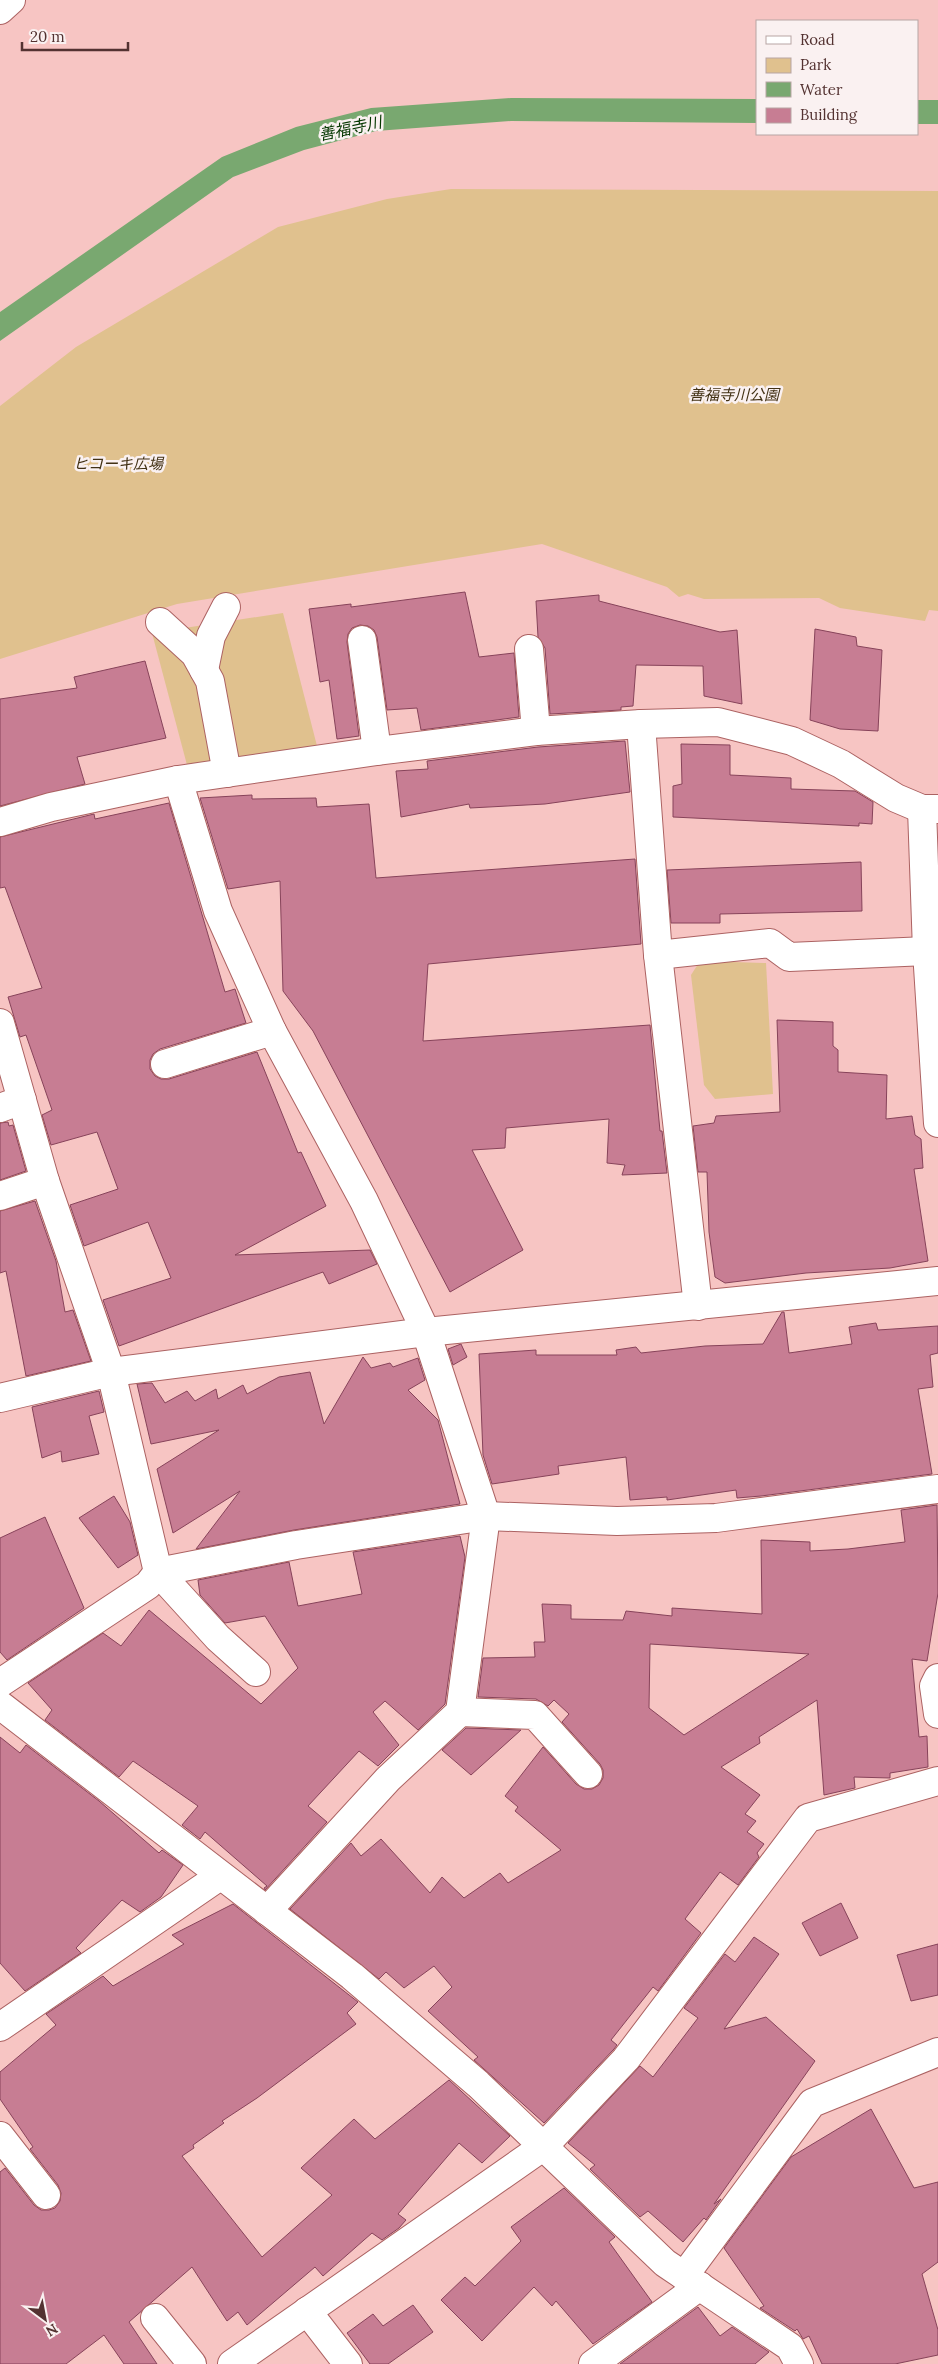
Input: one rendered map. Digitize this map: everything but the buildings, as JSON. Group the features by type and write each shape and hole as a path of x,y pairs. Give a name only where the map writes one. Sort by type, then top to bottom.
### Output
{"street":[{"path":"0,10 11,0"},
{"path":"204,670 210,636 226,607"},
{"path":"160,622 196,654 210,680 227,773"},
{"path":"362,640 377,751"},
{"path":"529,649 536,730"},
{"path":"0,822 51,808 178,780 536,730 718,722 792,741 841,764 896,798 930,809 927,951 938,1123"},
{"path":"641,724 658,955 698,1306"},
{"path":"178,780 218,911 272,1031 364,1201 426,1332 486,1516 484,1543 460,1712 388,1779 267,1911"},
{"path":"658,955 770,943 789,957 927,951"},
{"path":"0,1023 11,1104 45,1181 111,1372 158,1572 218,1638 256,1672"},
{"path":"165,1064 272,1031"},
{"path":"0,1196 45,1181"},
{"path":"0,1398 111,1372 426,1332 938,1281"},
{"path":"0,1683 148,1585 158,1572 296,1545 486,1516 617,1521 716,1518 938,1489"},
{"path":"938,1678 934,1686 938,1714"},
{"path":"0,1705 352,1976 478,2084 665,2263 790,2348 799,2364"},
{"path":"460,1712 534,1715 588,1774"},
{"path":"232,2364 544,2146 626,2059 808,1818 938,1781"},
{"path":"0,2027 220,1876"},
{"path":"593,2364 692,2281 812,2103 938,2052"},
{"path":"0,2136 46,2195"},
{"path":"307,2311 348,2364"},
{"path":"156,2318 192,2364"}],"green space":[{"name":"善福寺川公園","path":"451,189 938,191 938,611 929,610 925,621 840,608 819,598 704,599 688,594 679,597 667,587 542,544 177,604 0,659 0,406 76,347 278,227 387,199"},
{"path":"283,613 317,746 187,765 152,633"},
{"path":"700,961 766,963 773,1094 715,1099 704,1085 691,975"}],"water":[{"name":"善福寺川","path":"511,98 756,99 756,123 511,121 376,131 304,150 233,177 0,341 0,312 222,157 296,127 371,108"},
{"path":"918,100 938,100 938,124 918,124"}],"park label":[{"name":"ヒコーキ広場","path":"118,463"}]}
